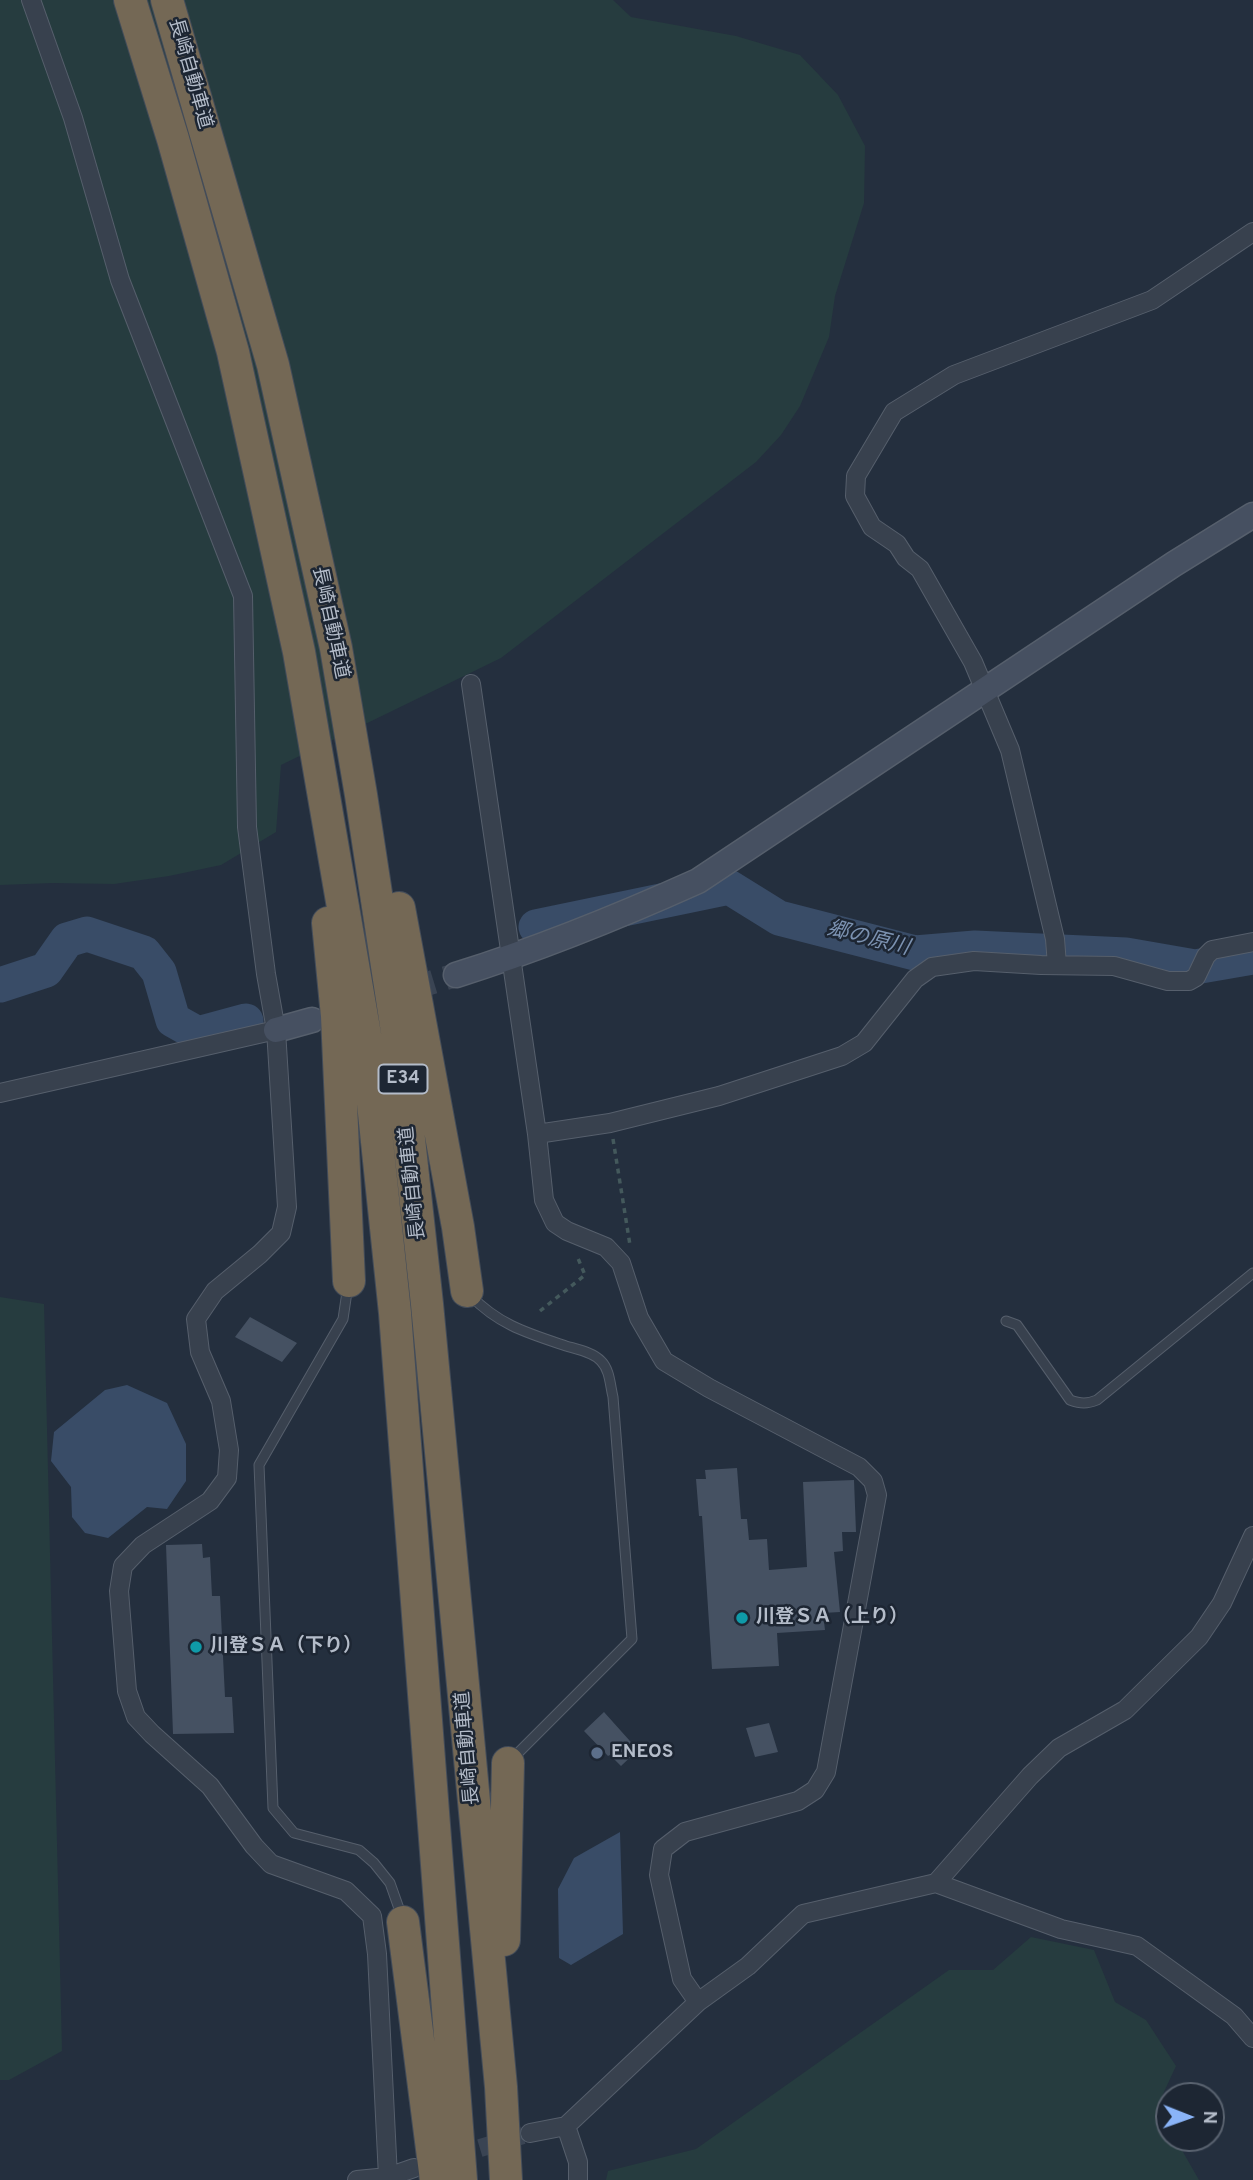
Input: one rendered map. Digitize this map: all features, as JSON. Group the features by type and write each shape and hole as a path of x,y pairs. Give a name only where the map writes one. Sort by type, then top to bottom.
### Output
{"highway":[{"name":"長崎自動車道","path":"130,0 173,139 233,352 299,652 367,1046 395,1313 461,2180"},
{"name":"長崎自動車道","path":"167,0 273,365 336,648 361,795 400,1051 428,1318 501,2087 506,2180"},
{"path":"336,648 387,843 458,1227 467,1291"},
{"path":"326,802 328,936 337,1016 349,1281"},
{"path":"501,2087 508,1763"},
{"path":"403,1922 425,2174"}],"street":[{"path":"31,0 73,118 120,280 243,596 247,827 276,1030 287,1208 281,1233 215,1291 196,1319 200,1352 221,1401 229,1450 227,1478 210,1501 143,1545 123,1566 119,1591 127,1691 136,1717 210,1786 254,1846 271,1864 346,1891 372,1916 377,1954 388,2177"},
{"path":"1057,965 1055,939 1010,750 973,662 920,569 906,558 897,544 872,527 855,496 856,476 894,412 944,381 1152,300 1253,232"},
{"path":"456,975 512,957 628,912 698,881 1174,564 1253,515"},
{"path":"471,684 512,957 544,1200 555,1223 567,1231 606,1247 621,1263 639,1318 664,1361 709,1388 859,1467 873,1481 877,1495 826,1772 815,1790 798,1801 685,1832 663,1849 659,1875 682,1979 698,2002"},
{"path":"537,1134 610,1123 719,1096 842,1056 864,1043 915,979 932,967 974,961 1114,966 1168,981 1189,981 1196,977 1206,956 1212,950 1253,942"},
{"path":"0,1093 312,1020"},
{"path":"936,1883 1021,1785 1049,1757 1059,1748 1125,1710 1199,1637 1222,1603 1253,1536"},
{"path":"530,2133 566,2126 698,2002 748,1966 803,1914 936,1883 1062,1929 1137,1945 1234,2016 1253,2038"},
{"path":"566,2126 578,2162 578,2180"},
{"path":"357,2180 425,2174"}],"lane":[{"path":"1006,1321 1017,1325 1070,1400 1081,1404 1089,1403 1097,1400 1253,1273"},
{"path":"349,1281 343,1319 259,1465 273,1808 294,1833 359,1850 374,1863 390,1884 403,1922"},
{"path":"467,1291 485,1311 503,1322 601,1360 608,1374 613,1397 632,1639 508,1763"}],"path":[{"path":"610,1123 631,1244 621,1263"},
{"path":"540,1311 585,1275 567,1231"}],"green space":[{"path":"0,0 613,0 631,17 736,36 800,55 838,95 865,146 864,203 835,296 829,337 800,406 781,435 756,462 501,658 281,765 276,832 221,865 114,884 0,885"},
{"path":"0,1297 44,1304 62,2051 9,2080 0,2080"},
{"path":"1031,1937 1094,1950 1115,2002 1146,2020 1176,2066 1169,2082 1155,2082 1155,2152 1183,2152 1199,2180 606,2180 608,2171 696,2149 949,1970 993,1970"}],"water":[{"path":"127,1385 167,1403 186,1444 186,1481 167,1509 147,1507 108,1538 85,1533 72,1517 71,1487 51,1461 54,1432 105,1390"},
{"path":"620,1832 623,1934 571,1965 559,1958 558,1889 574,1858"}],"building":[{"path":"250,1317 297,1343 282,1362 235,1337"},
{"path":"737,1468 741,1519 747,1519 749,1540 767,1539 769,1570 807,1567 803,1482 854,1480 856,1532 842,1532 843,1551 834,1552 840,1612 823,1613 825,1630 777,1633 779,1666 712,1669 702,1516 699,1516 696,1479 706,1479 705,1470"},
{"name":"川登ＳＡ（下り）","path":"202,1544 203,1558 210,1557 212,1596 220,1596 225,1697 232,1697 234,1733 173,1734 166,1545"},
{"path":"604,1712 638,1750 621,1766 584,1731"},
{"path":"769,1723 778,1752 755,1757 746,1728"}],"waterway":[{"name":"郷の原川","path":"536,927 729,887 779,918 915,953 975,948 1126,955 1195,967 1253,957"},
{"name":"郷の原川","path":"0,985 46,970 67,940 87,934 144,953 159,972 173,1020 198,1034 246,1021"}],"tunnel":[{"path":"342,1010 456,975"},
{"path":"454,2156 530,2133"}],"place":[{"name":"川登ＳＡ（上り）","path":"742,1618"},
{"name":"川登ＳＡ（下り）","path":"196,1647"},
{"name":"ENEOS","path":"597,1753"}]}
